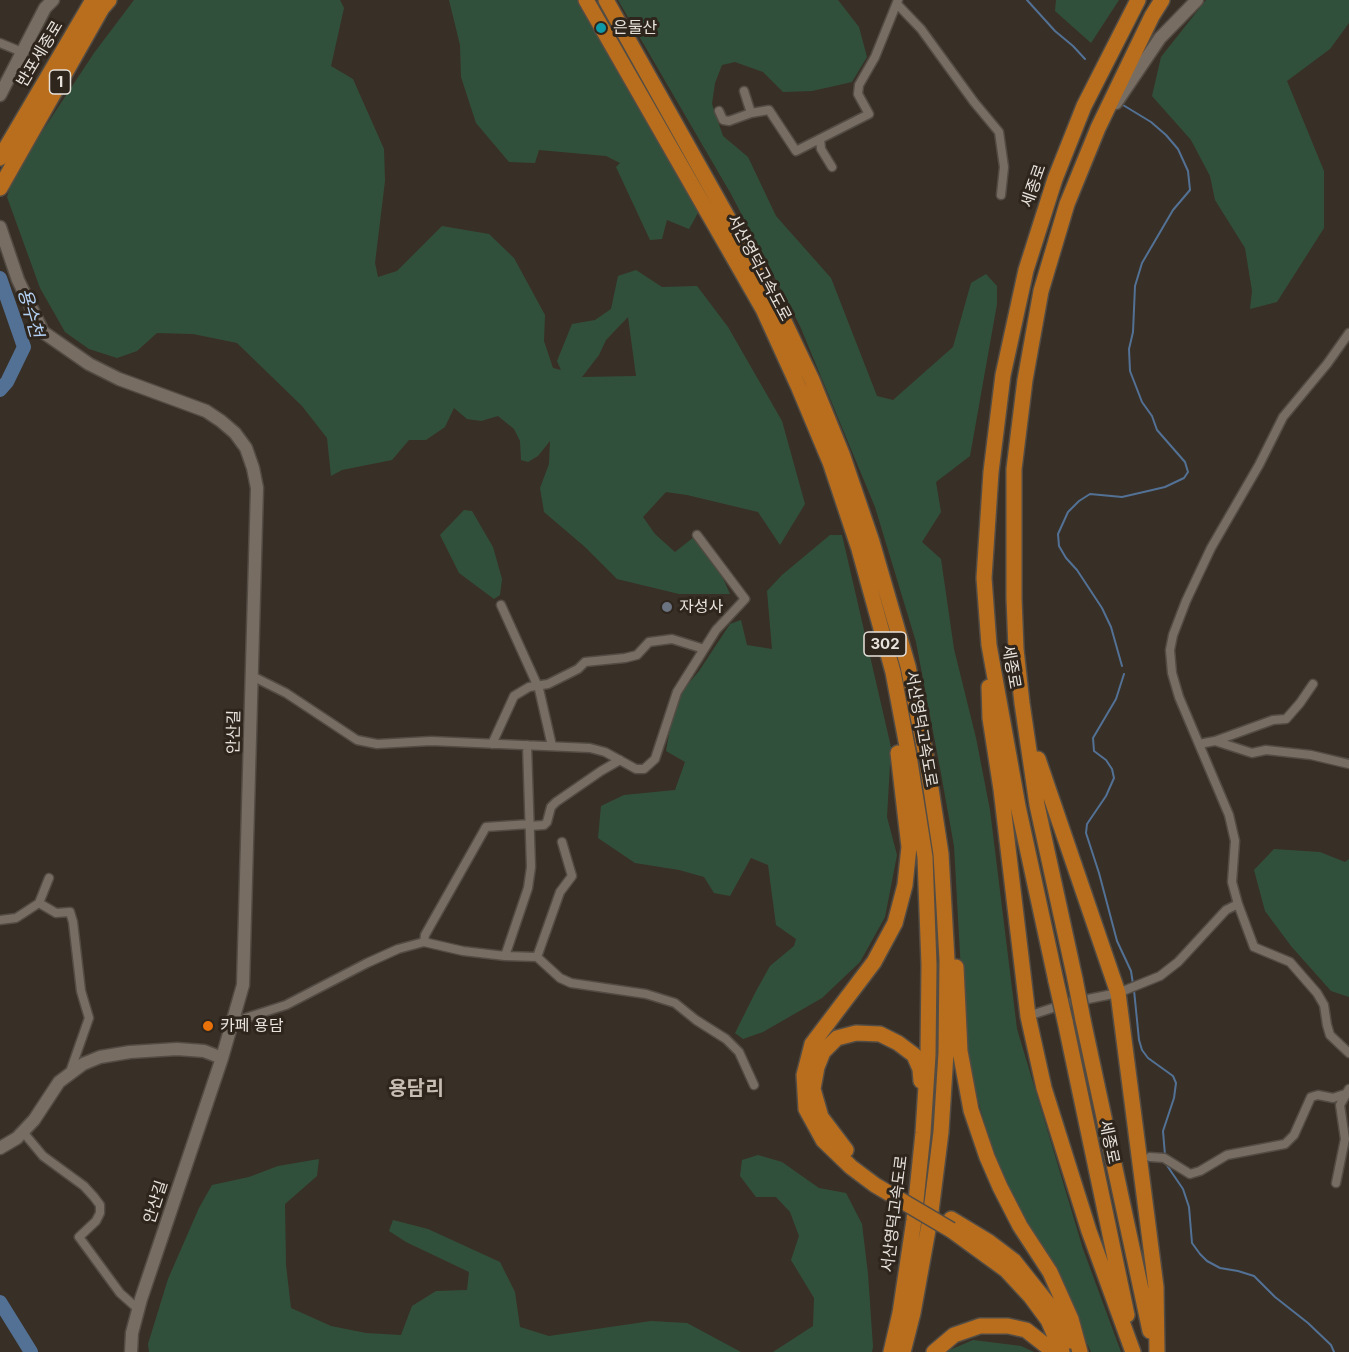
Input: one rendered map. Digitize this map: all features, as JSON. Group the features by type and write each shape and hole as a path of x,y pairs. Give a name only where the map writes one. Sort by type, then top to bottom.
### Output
{"highway":[{"name":"반포세종로","path":"0,188 6,162 93,0"},
{"name":"반포세종로","path":"6,162 109,0"},
{"name":"서산영덕고속도로","path":"586,0 763,309 800,388 830,462 859,549 893,672 910,762 924,857 929,965 928,1055 923,1133 914,1220 900,1313 891,1352"},
{"name":"서산영덕고속도로","path":"606,0 775,302 812,380 842,454 872,542 908,666 926,756 941,854 947,960 946,1053 941,1132 930,1219 913,1313 903,1352"},
{"name":"세종로","path":"1156,1352 1037,805 1016,649 1014,469 1025,380 1041,291 1067,204 1098,128 1162,0"},
{"name":"세종로","path":"1134,1352 1018,806 989,645 984,578 991,472 1004,375 1026,270 1055,179 1084,106 1136,2"},
{"path":"859,549 900,766 909,847 905,885 895,923 874,962 812,1044 804,1075 806,1108 823,1140 851,1167 951,1225 989,1242 1014,1261 1049,1305 1078,1352"},
{"path":"989,645 990,718 1001,789 1028,1016 1044,1088 1089,1232 1134,1352"},
{"path":"1022,703 1058,819 1123,990 1156,1287 1156,1352"},
{"path":"941,854 956,957 960,1051 971,1110 1000,1187 1020,1226 1050,1272 1071,1319 1078,1352"},
{"path":"899,1194 848,1152 821,1117 813,1089 823,1052 837,1038 856,1033 880,1034 898,1043 914,1055 920,1069 923,1133"},
{"path":"951,1225 1006,1270 1031,1297 1048,1320 1062,1352"},
{"path":"934,1352 954,1335 980,1326 1008,1326 1026,1330 1054,1352"}],"street":[{"path":"0,95 45,8 53,0"},
{"path":"1098,128 1160,39 1197,0"},
{"path":"719,111 723,120 729,121 751,113 769,110 796,151 869,114 858,94 859,85 875,57 898,2 999,132 1004,167 1001,195"},
{"path":"0,43 22,52"},
{"path":"744,91 751,113"},
{"path":"820,139 821,149 832,167"},
{"name":"안산길","path":"0,226 18,280 43,332 72,353 109,374 206,411 235,434 246,448 257,488 243,985 222,1058 138,1310 132,1333 131,1352"},
{"path":"1349,333 1327,364 1283,417 1259,465 1210,548 1186,600 1170,650 1172,673 1179,697 1229,814 1235,841 1232,882 1254,947 1290,962 1317,993 1324,1005 1330,1035 1349,1053"},
{"path":"252,676 286,693 357,741 377,744 431,741 590,748 604,752 636,770 644,769 652,763 677,692 716,630 745,598 697,535"},
{"path":"501,605 537,686 552,746"},
{"path":"492,744 514,696 529,687 548,684 578,669 585,662 637,655 649,642 672,639 704,649"},
{"path":"1199,744 1215,741 1273,720 1286,719 1300,704 1313,684"},
{"path":"1215,741 1252,753 1266,750 1311,755 1349,764"},
{"path":"505,956 528,888 531,867 526,745"},
{"path":"424,942 425,935 486,827 544,825 551,807 556,802 620,760"},
{"path":"537,957 560,892 572,876 562,842"},
{"path":"0,920 16,918 39,903 49,878"},
{"path":"39,903 56,913 70,912 73,922 81,992 88,1018 70,1072"},
{"path":"1028,1016 1068,1003 1143,984 1160,976 1178,962 1226,910 1238,904"},
{"path":"233,1022 286,1005 367,963 398,949 424,942 463,951 537,957 560,978 571,983 646,994 675,1003 726,1039 739,1052 754,1084"},
{"path":"0,1148 17,1138 34,1120 59,1082 83,1064 100,1057 130,1052 177,1050 204,1051 222,1058"},
{"path":"1150,1157 1167,1159 1190,1173 1200,1171 1227,1155 1285,1144 1294,1135 1311,1097 1318,1095 1333,1098 1347,1091"},
{"path":"1336,1183 1345,1139 1340,1105 1347,1091"},
{"path":"23,1132 43,1156 84,1186 100,1205 100,1213 96,1221 79,1237 120,1293 138,1310"}],"green space":[{"path":"134,0 340,0 344,8 331,66 353,79 384,149 385,181 375,263 378,277 397,271 442,226 489,234 514,258 545,315 544,341 553,368 561,370 557,361 572,324 595,320 611,309 618,276 636,270 662,287 697,286 728,327 782,421 805,504 780,545 758,512 666,492 643,517 655,534 675,552 694,537 721,574 730,594 679,594 617,579 585,547 544,512 540,488 549,464 550,441 538,456 528,462 521,460 520,441 514,429 498,416 481,421 467,419 454,408 445,427 426,440 409,440 392,460 342,470 331,476 327,438 302,406 237,343 193,334 157,333 137,351 117,358 89,349 65,332 40,288 7,197 14,174 94,53","holes":["628,317 636,376 582,377 599,355 606,340"]},
{"path":"449,0 578,0 699,211 689,229 667,220 662,239 650,240 616,167 620,163 606,156 539,150 535,163 509,162 476,123 461,77 460,45"},
{"path":"618,0 838,0 859,27 867,57 852,82 812,91 783,92 763,72 735,62 722,65 715,83 712,104 723,136 748,157 776,216 831,278 877,396 893,400 953,347 971,283 986,274 997,286 997,304 970,456 936,482 941,512 922,542 941,559 954,649 976,738 990,810 1017,1029 1083,1249 1121,1352 1091,1352 1052,1268 1014,1204 991,1145 973,1083 964,1025 954,846 940,768 916,642 875,507 800,326 731,194"},
{"path":"1056,0 1119,0 1091,43 1055,11"},
{"path":"1206,0 1349,0 1349,23 1330,49 1287,81 1324,171 1324,228 1277,302 1250,309 1252,291 1245,248 1215,200 1210,176 1191,140 1152,96 1161,57"},
{"path":"464,510 472,511 493,547 502,579 500,595 494,599 459,573 440,535"},
{"path":"830,535 842,535 891,747 887,817 897,855 885,917 860,962 822,998 763,1032 743,1039 735,1033 755,993 770,966 794,946 796,939 776,925 768,865 751,858 730,896 714,893 704,877 679,870 635,863 598,838 601,806 624,795 675,790 685,762 666,751 672,717 684,689 699,671 730,624 741,620 747,645 772,649 767,591 782,575"},
{"path":"1274,849 1320,852 1345,862 1349,859 1349,997 1331,991 1291,946 1265,911 1254,870"},
{"path":"758,1155 782,1162 819,1188 846,1193 862,1224 868,1274 872,1352 773,1352 813,1326 814,1298 791,1260 799,1236 790,1212 776,1197 756,1197 740,1176 742,1160"},
{"path":"319,1159 317,1176 285,1204 286,1265 291,1308 331,1326 366,1333 401,1335 412,1306 436,1291 467,1290 469,1272 406,1242 389,1231 393,1220 428,1229 500,1262 515,1292 520,1327 549,1336 651,1321 687,1323 741,1352 149,1352 148,1344 168,1279 199,1208 212,1185 249,1177 278,1166"},
{"path":"973,1340 1021,1346 1034,1352 945,1352"}],"waterway":[{"path":"1027,0 1085,59"},
{"path":"1122,666 1111,627 1102,608 1077,570 1066,558 1059,546 1058,534 1068,512 1090,494 1122,497 1165,487 1184,478 1188,472 1185,462 1157,430 1152,416 1142,402 1130,371 1129,349 1133,332 1135,286 1142,263 1173,210 1190,190 1188,171 1178,149 1151,122 1123,105"},
{"name":"용수천","path":"0,278 24,347 7,382 0,390"},
{"path":"1124,674 1116,699 1093,738 1094,751 1106,760 1112,769 1114,778 1106,796 1087,824 1086,833 1117,941 1131,971 1133,984"},
{"path":"1134,990 1142,1050 1148,1058 1173,1076 1176,1083 1174,1098 1163,1131 1165,1155"},
{"path":"1166,1164 1183,1189 1189,1207 1192,1243 1200,1254 1220,1268 1254,1276 1275,1297 1308,1323 1331,1345 1334,1352"},
{"path":"0,1302 31,1352"}],"place":[{"name":"은둘산","path":"601,28"},
{"name":"자성사","path":"667,607"},
{"name":"카페 용담","path":"208,1026"}],"district":[{"name":"용담리","path":"416,1089"}]}
